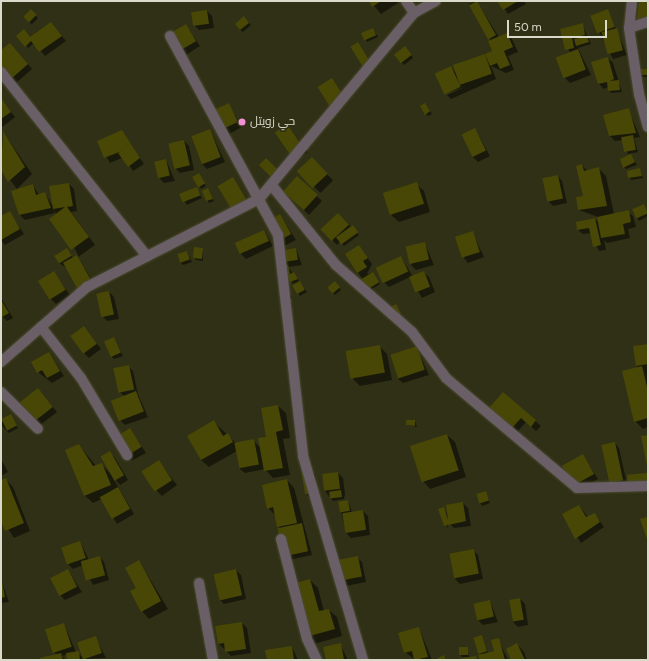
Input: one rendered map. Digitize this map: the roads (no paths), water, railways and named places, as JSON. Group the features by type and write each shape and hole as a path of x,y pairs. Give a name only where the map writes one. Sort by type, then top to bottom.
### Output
{"street":[{"path":"406,1 414,13"},
{"path":"1,362 87,287 260,199 273,187 414,13 436,1"},
{"path":"632,1 629,28 648,127"},
{"path":"629,28 648,22"},
{"path":"170,36 260,199 278,235 303,456 363,660"},
{"path":"1,72 148,256"},
{"path":"273,187 336,265 412,332 446,378 577,488 648,486"},
{"path":"41,327 81,378 127,455"},
{"path":"1,392 38,429"},
{"path":"281,539 307,639 317,660"},
{"path":"199,583 213,660"}],"place":[{"name":"حي زويتل","path":"242,122"}]}
